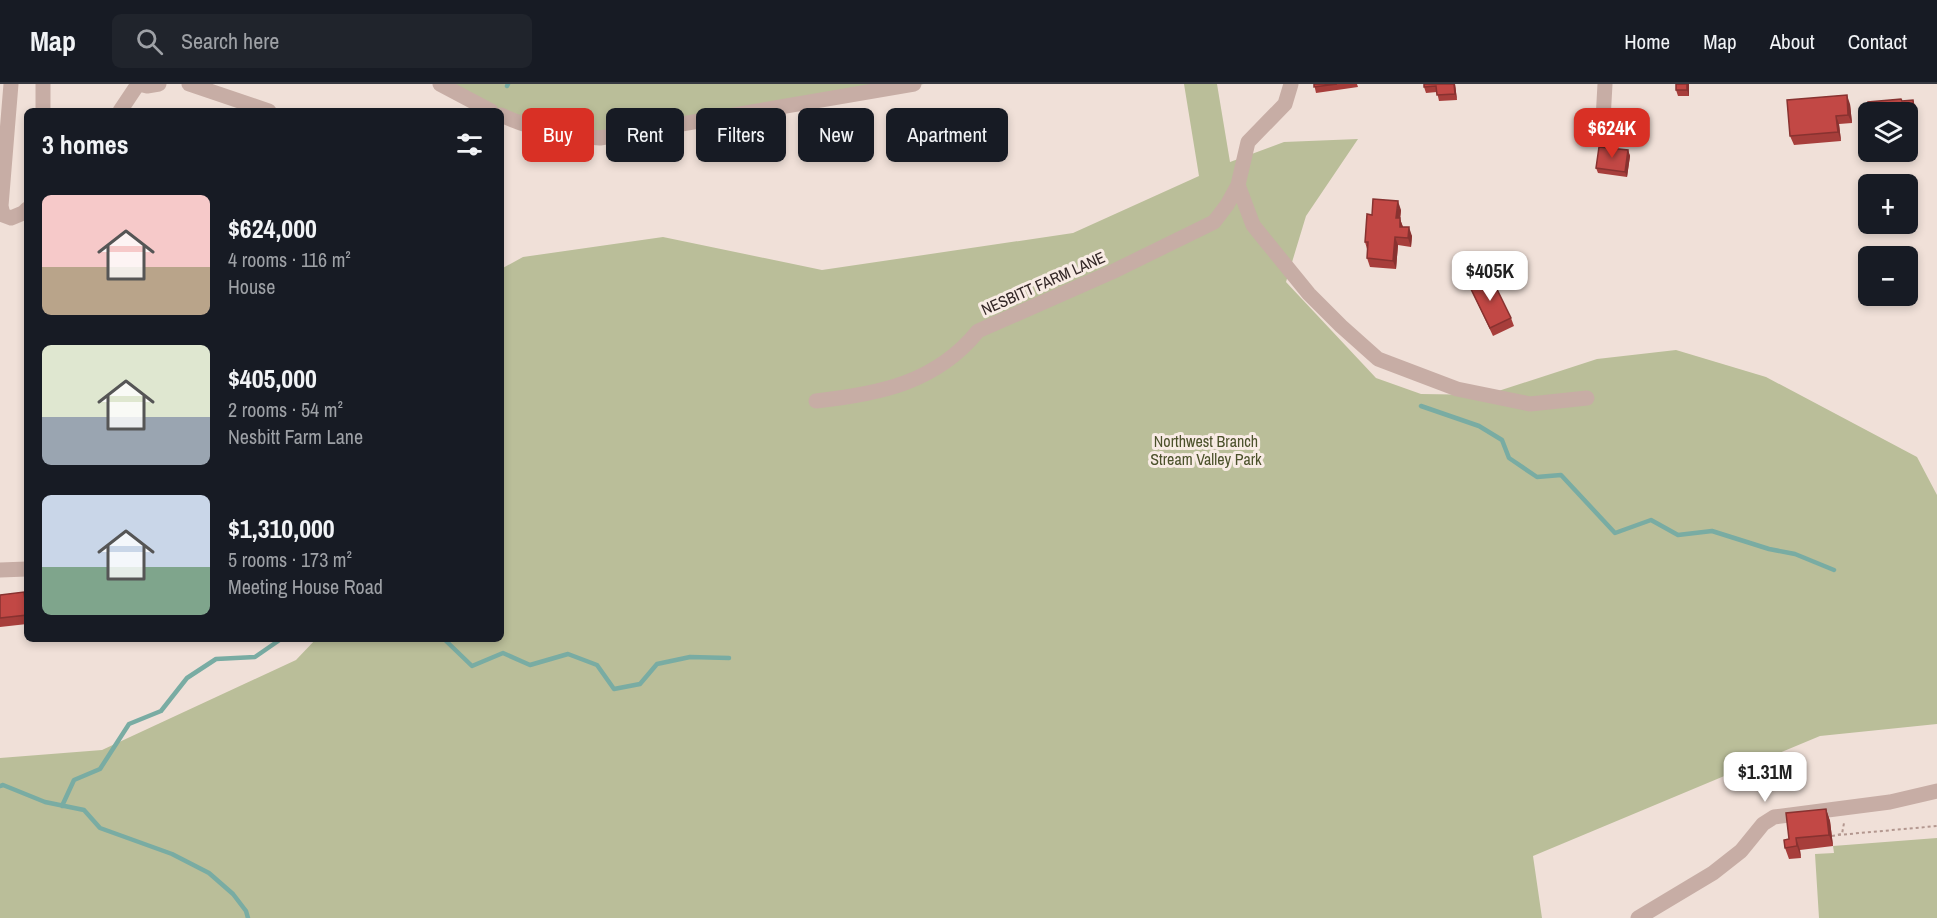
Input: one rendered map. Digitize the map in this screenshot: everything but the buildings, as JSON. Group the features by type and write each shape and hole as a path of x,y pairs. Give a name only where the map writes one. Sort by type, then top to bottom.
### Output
{"street":[{"path":"11,84 1,206 3,215 11,218 24,212"},
{"path":"43,84 43,108"},
{"path":"122,108 139,84 147,86 159,84"},
{"path":"189,84 260,108"},
{"path":"440,84 485,108"},
{"path":"504,116 526,126 557,134 600,138 914,84"},
{"name":"NESBITT FARM LANE","path":"816,401 860,396 907,384 928,374 964,349 978,331 1112,272 1214,222 1227,205 1238,184 1248,142 1285,104 1291,84"},
{"path":"1605,84 1603,120 1615,138"},
{"path":"1238,184 1253,225 1309,294 1378,359 1457,389 1530,404 1587,398"},
{"path":"0,570 24,569"},
{"path":"1638,918 1713,873 1741,850 1763,824 1774,817 1890,802 1937,791"}],"path":[{"path":"1838,836 1844,829 1844,808"},
{"path":"1832,836 1937,826"}],"green space":[{"path":"440,84 924,84 780,108 696,108 696,122 684,124 684,108 606,108 606,137 600,138 594,137 594,108 522,108 522,124 504,115 504,108 489,108"},
{"name":"Northwest Branch Stream Valley Park","path":"1184,84 1217,84 1230,162 1284,142 1358,139 1306,216 1286,282 1376,378 1421,394 1486,395 1597,359 1676,350 1766,377 1917,457 1937,495 1937,724 1820,736 1533,856 1542,918 0,918 0,758 102,750 296,660 313,642 504,642 504,267 523,257 663,237 822,270 1073,233 1199,176"},
{"path":"1937,838 1937,918 1819,918 1815,854 1834,853 1833,846"}],"waterway":[{"path":"1421,406 1479,426 1502,440 1509,458 1537,477 1561,475 1615,533 1651,520 1678,535 1712,531 1769,549 1795,554 1834,570"},
{"path":"62,806 74,780 100,769 129,724 161,711 187,678 216,659 255,657 277,642"},
{"path":"447,642 472,666 503,653 530,665 568,654 597,665 614,689 640,684 657,664 690,657 729,658"},
{"path":"0,786 3,785 45,802 84,810 100,828 172,854 209,873 233,894 246,911 248,918"}]}
